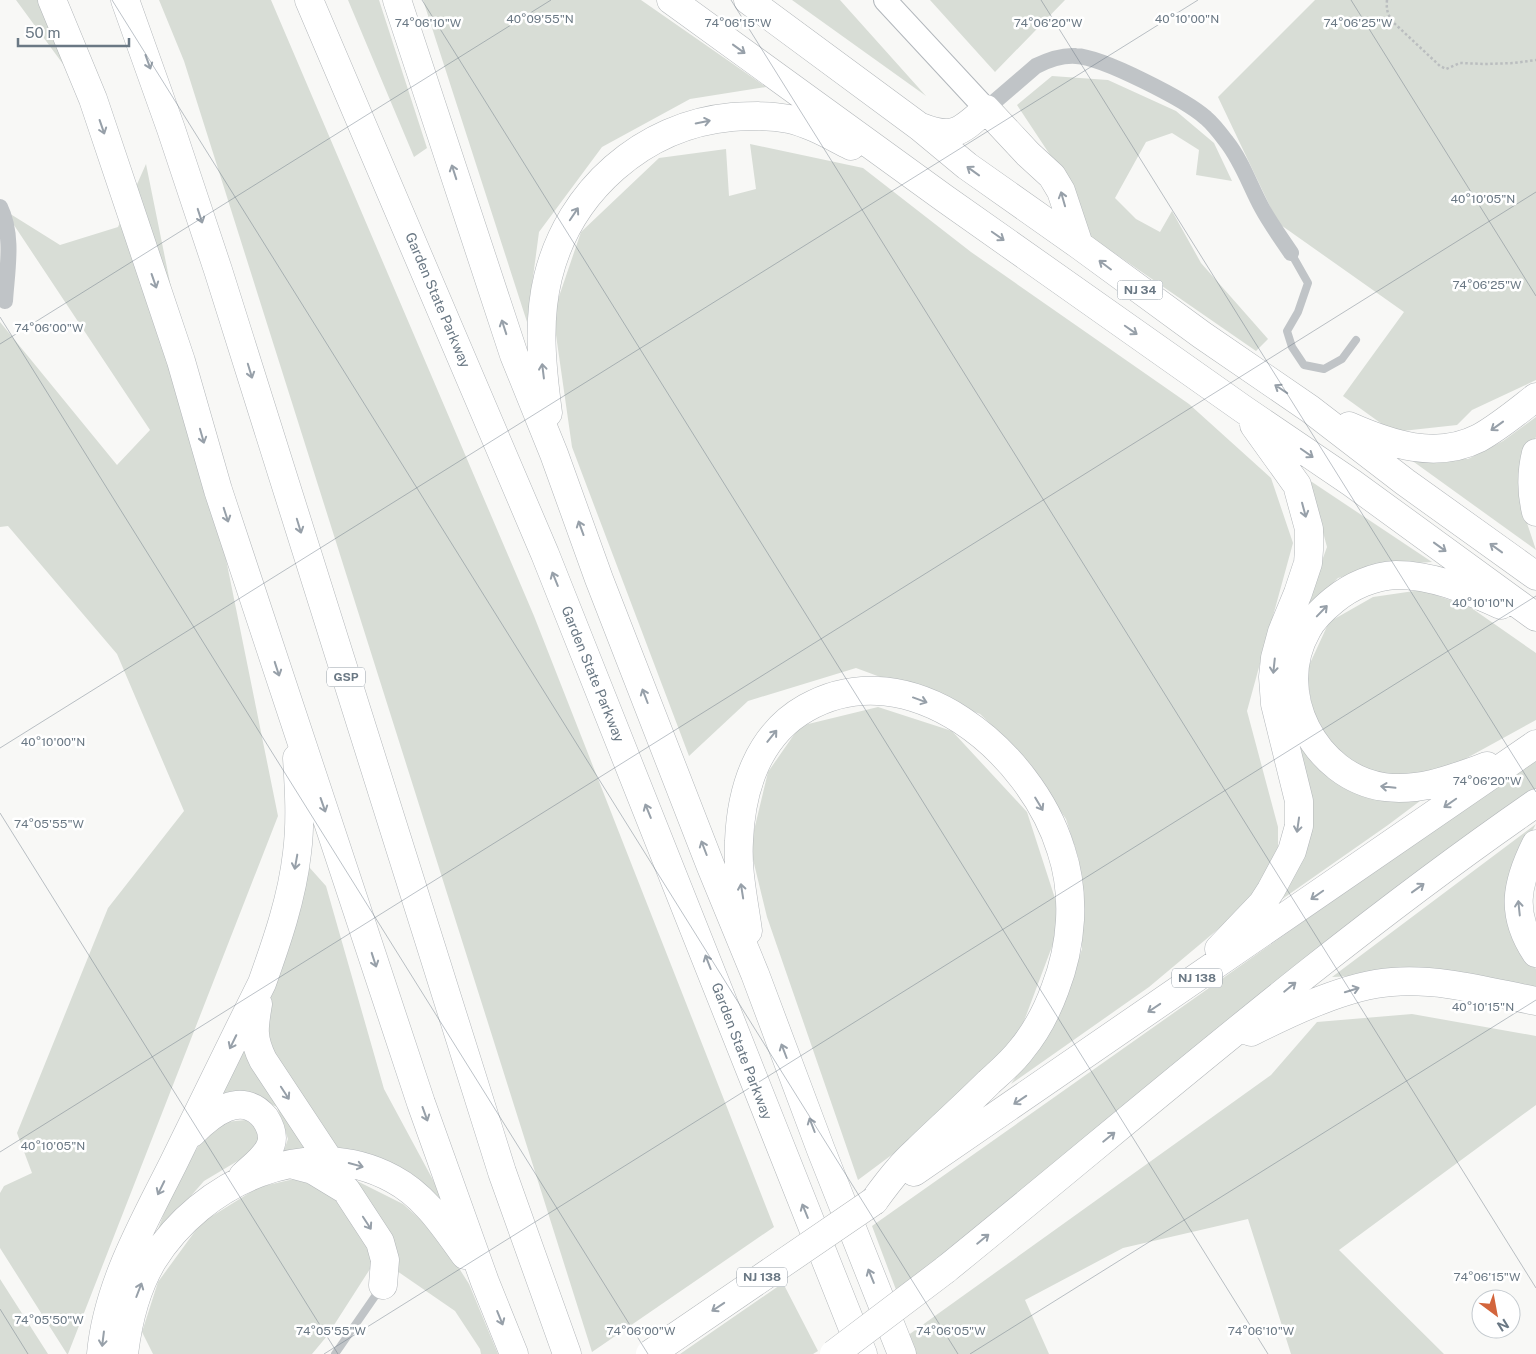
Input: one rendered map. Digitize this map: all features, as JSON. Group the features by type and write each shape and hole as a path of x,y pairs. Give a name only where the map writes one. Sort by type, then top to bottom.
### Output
{"highway":[{"path":"52,0 93,99 181,361 218,490 421,1103 485,1282 514,1354"},
{"path":"68,0 93,99"},
{"name":"GSP","path":"125,0 218,270 499,1163 534,1266 567,1354"},
{"name":"Garden State Parkway","path":"309,0 545,554 863,1354"},
{"path":"397,0 514,355 554,454 610,607 902,1354"},
{"name":"NJ 34","path":"671,0 944,198 1243,409 1352,483 1536,618"},
{"name":"NJ 34","path":"748,0 920,127 967,166 1195,330 1310,409 1405,482 1536,576"},
{"path":"920,127 936,133 948,134 956,132 986,109 1028,154 1052,176 1061,191 1079,245"},
{"path":"554,454 542,364 542,312 548,276 559,242 574,214 596,184 639,148 673,131 723,118 767,116 788,119 808,125 854,147 944,198"},
{"path":"1310,409 1379,440 1417,448 1437,448 1457,446 1477,439 1536,398"},
{"path":"1177,992 1262,904 1272,890 1292,851 1299,826 1299,801 1275,704 1273,677 1275,658 1282,632 1308,563 1309,529 1297,486 1243,409"},
{"path":"1536,453 1532,473 1532,486 1536,512"},
{"path":"1528,750 1425,786 1406,788 1386,787 1363,782 1336,767 1313,742 1298,710 1294,687 1295,667 1306,632 1314,618 1345,590 1376,578 1394,575 1427,578 1444,582 1536,618"},
{"path":"755,974 738,864 741,816 752,770 760,753 783,724 816,702 833,696 870,690 904,695 932,704 973,728 991,744 1013,767 1043,810 1062,851 1070,898 1068,944 1055,990 1041,1021 1020,1052 899,1168 874,1201"},
{"path":"101,1354 104,1330 115,1289 140,1232 262,983 282,924 297,852 299,798 296,726"},
{"name":"NJ 138","path":"650,1354 1528,750"},
{"path":"834,1354 945,1270 1305,975 1410,893 1536,803"},
{"path":"1536,844 1520,884 1518,900 1525,933 1536,953"},
{"path":"1212,1052 1268,1023 1326,999 1377,983 1416,981 1444,983 1536,1001"},
{"path":"262,983 254,1038 257,1048 263,1060 330,1160"},
{"path":"184,1142 206,1119 233,1105 250,1107 261,1114 270,1128 271,1144 267,1152 234,1184"},
{"path":"124,1354 132,1309 141,1284 153,1260 189,1216 207,1201 234,1184 267,1170 291,1163 330,1160 356,1165 399,1182 422,1200 439,1218 485,1282"},
{"path":"291,1163 313,1170 346,1190 380,1242 385,1260 383,1285"}],"street":[{"path":"885,0 986,109 1036,66 1045,61 1061,57 1077,56 1095,60 1118,69 1182,101 1206,117 1226,141 1236,156 1263,210 1291,252"},
{"path":"0,207 6,223 8,243 5,300"}],"lane":[{"path":"1291,252 1308,283 1298,312 1287,331 1292,347 1304,365 1324,369 1342,359 1356,340"},
{"path":"335,1354 383,1285"}],"path":[{"path":"1387,0 1388,17 1440,66 1446,69 1460,62 1514,63 1536,60"}],"shaded area":[{"path":"16,0 40,0 71,75"},
{"path":"159,0 271,0 534,616 774,1227 592,1352 184,61"},
{"path":"348,0 379,0 427,148 414,157"},
{"path":"423,0 641,0 766,87 690,99 602,147 539,232 527,322"},
{"path":"792,0 840,0 926,96"},
{"path":"930,0 1065,0 995,72"},
{"path":"1315,0 1536,0 1536,380 1472,410 1457,425 1393,432 1343,396 1404,312 1278,223 1218,97"},
{"path":"1052,76 1108,80 1176,111 1214,143 1232,181 1196,175 1199,150 1172,133 1146,142 1115,198 1136,219 1160,232 1172,211 1201,263 1268,339 1256,351 1081,230 1076,194 1017,105"},
{"path":"750,144 863,168 971,252 1189,404 1271,478 1293,543 1247,711 1278,827 1278,879 1149,987 1011,1084 1062,1008 1082,949 1079,860 1066,819 1018,750 980,714 856,668 748,701 689,756 572,447 553,314 581,232 659,158 726,149 729,196 756,189"},
{"path":"146,164 278,816 67,1354 0,1248 0,1193 4,1186 32,1173 17,1133 108,908 184,811 117,654 8,526 0,527 0,322 117,465 150,430 4,210 60,245 118,227"},
{"path":"1536,417 1536,437 1525,456 1519,499 1536,550 1407,457 1468,459 1503,441"},
{"path":"1309,480 1432,562 1385,565 1338,578 1302,615 1327,547"},
{"path":"1421,590 1470,607 1536,653 1536,720 1465,759 1432,773 1390,780 1348,764 1315,724 1306,672 1329,622 1373,597"},
{"path":"878,707 952,731 1027,812 1062,920 1018,1037 952,1110 858,1180 767,917 750,847 768,772 800,726"},
{"path":"1291,730 1420,801 1278,902 1290,875"},
{"path":"1536,757 1536,794 898,1295 872,1226"},
{"path":"1536,824 1510,872 1526,957 1536,969 1536,990 1429,973 1332,977"},
{"path":"309,867 326,886 384,1089 454,1219 334,1154 268,1050 263,1019"},
{"path":"1412,1014 1536,1036 1536,1105 1339,1250 1444,1354 1291,1354 1248,1219 1123,1248 1025,1300 1049,1354 916,1354 907,1336 1271,1075 1317,1022"},
{"path":"245,1041 317,1154 282,1156 288,1139 277,1107 243,1091 214,1104"},
{"path":"246,1120 262,1133 256,1150 204,1181 155,1237 175,1184 204,1137 225,1122"},
{"path":"303,1177 331,1187 377,1258 327,1336 312,1354 153,1354 142,1332 158,1282 201,1223 259,1187"},
{"path":"353,1179 403,1204 438,1235 469,1284 498,1354 481,1354 480,1349 455,1311 397,1271"},
{"path":"0,1279 48,1354 0,1354"},
{"path":"783,1283 818,1351 813,1354 680,1354"}]}
